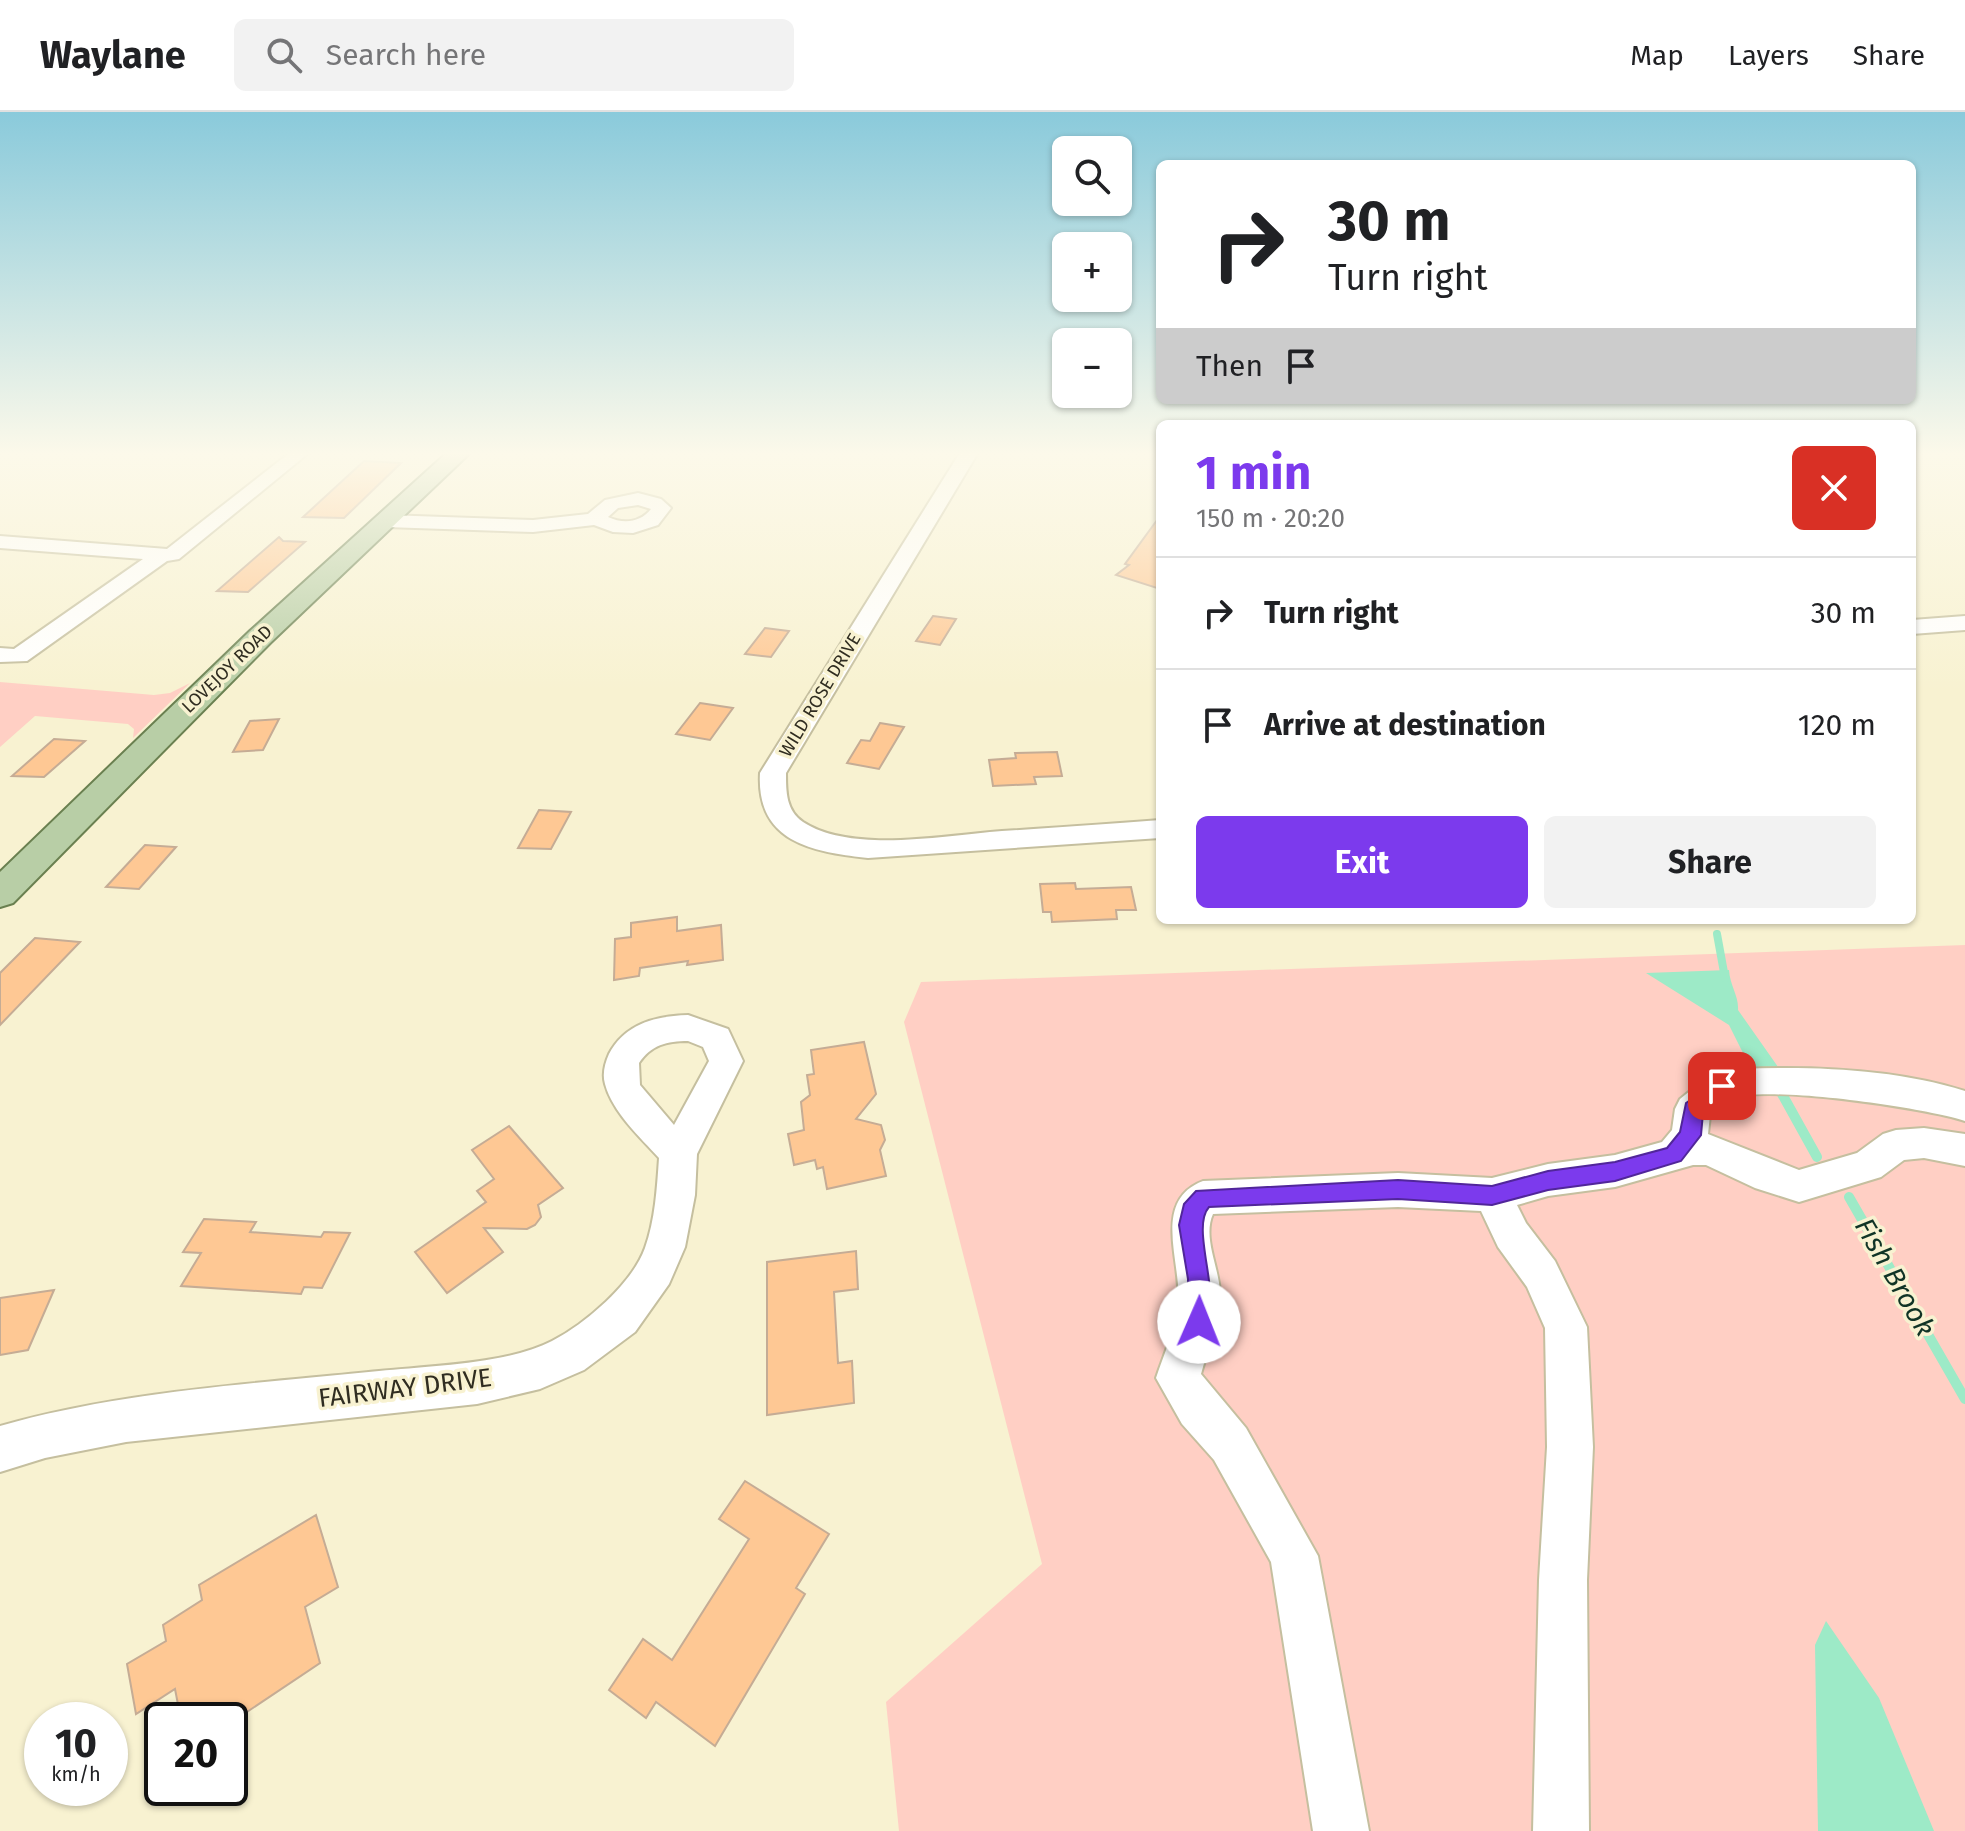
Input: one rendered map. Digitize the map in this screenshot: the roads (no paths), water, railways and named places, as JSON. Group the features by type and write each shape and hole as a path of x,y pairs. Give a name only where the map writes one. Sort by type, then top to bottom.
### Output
{"main road":[{"name":"LOVEJOY ROAD","path":"0,894 260,637 375,531"}],"street":[{"path":"0,542 172,555 202,531"},
{"name":"WILD ROSE DRIVE","path":"920,531 773,773 770,791 777,811 790,827 804,834 854,848 888,849 1156,829"},
{"path":"0,655 19,656 163,554"},
{"path":"1916,627 1965,623"},
{"path":"1674,1155 1690,1135 1693,1109 1722,1086 1770,1082 1904,1091 1965,1106"},
{"path":"1341,1831 1294,1556 1230,1444 1198,1408 1178,1378 1187,1346 1199,1322 1199,1279 1190,1225 1192,1211 1203,1198 1398,1190 1492,1195 1548,1180 1615,1171 1693,1149 1710,1150 1768,1177 1799,1186 1868,1166 1896,1145 1924,1143 1965,1150"},
{"name":"FAIRWAY DRIVE","path":"0,1449 59,1432 126,1420 477,1382 540,1368 596,1338 620,1318 655,1271 665,1247 676,1195 678,1154"},
{"path":"1492,1195 1512,1235 1541,1274 1566,1327 1570,1447 1563,1580 1561,1831"}],"waterway":[{"name":"Fish Brook","path":"1717,934 1725,978"},
{"name":"Fish Brook","path":"1782,1094 1817,1157"},
{"name":"Fish Brook","path":"1849,1197 1965,1399"}]}
